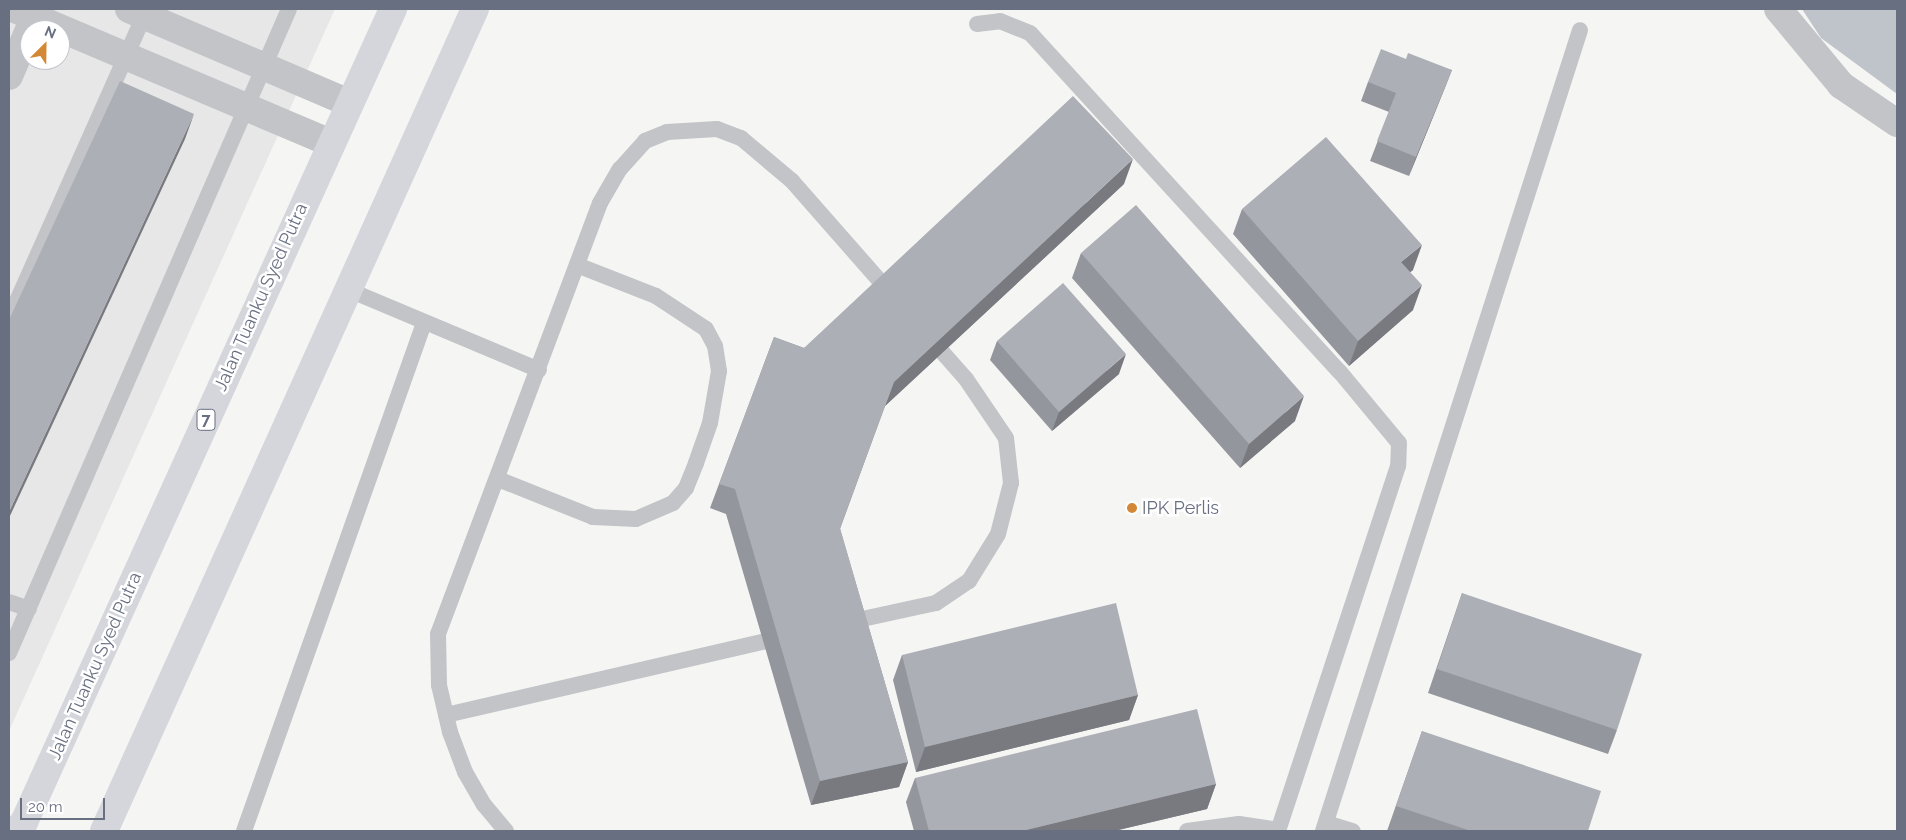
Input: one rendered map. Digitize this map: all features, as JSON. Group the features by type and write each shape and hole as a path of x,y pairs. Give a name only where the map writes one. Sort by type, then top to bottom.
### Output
{"main road":[{"name":"Jalan Tuanku Syed Putra","path":"20,828 330,143 393,9"},
{"path":"104,831 475,9"}],"street":[{"path":"1778,9 1841,85 1897,122"},
{"path":"140,11 349,103"},
{"path":"9,76 29,12 128,57 247,105 330,143"}],"lane":[{"path":"9,653 288,9"},
{"path":"9,319 128,57 140,11"},
{"path":"977,24 1000,21 1030,33 1340,372 1399,443 1398,466 1279,831 1239,824 1187,831"},
{"path":"1353,831 1325,827 1580,30"},
{"path":"506,831 484,805 465,772 446,715 439,685 438,634 498,479 600,202 620,170 645,141 667,132 717,129 741,138 792,181 902,307"},
{"path":"498,479 593,517 622,520 636,519 673,503 686,488 696,463 710,423 718,371 715,346 706,329 656,296 577,265"},
{"path":"349,290 538,370"},
{"path":"829,627 936,603 969,581 998,534 1011,483 1006,438 966,379 915,321"},
{"path":"244,831 424,322"},
{"path":"9,602 29,609"},
{"path":"446,715 800,633"}],"shaded area":[{"path":"9,9 335,9 9,731"},
{"path":"1802,9 1897,9 1897,94 1821,38"}],"building":[{"path":"1381,49 1406,59 1408,53 1452,70 1416,157 1377,141 1396,93 1368,82"},
{"path":"120,81 194,114 9,512 9,320"},
{"path":"1073,96 1133,159 894,382 840,528 908,762 820,781 735,489 719,484 774,337 804,348"},
{"path":"1326,137 1422,245 1401,262 1422,285 1358,341 1242,209"},
{"path":"1136,205 1304,396 1249,444 1081,253"},
{"path":"1063,283 1126,354 1059,412 997,341"},
{"path":"1462,593 1642,654 1617,730 1437,669"},
{"path":"1116,603 1138,695 925,747 902,655"},
{"path":"1197,709 1216,784 1022,831 929,831 915,778"},
{"path":"1422,731 1601,791 1588,831 1471,831 1396,806"}],"place":[{"name":"IPK Perlis","path":"1132,508"}]}
